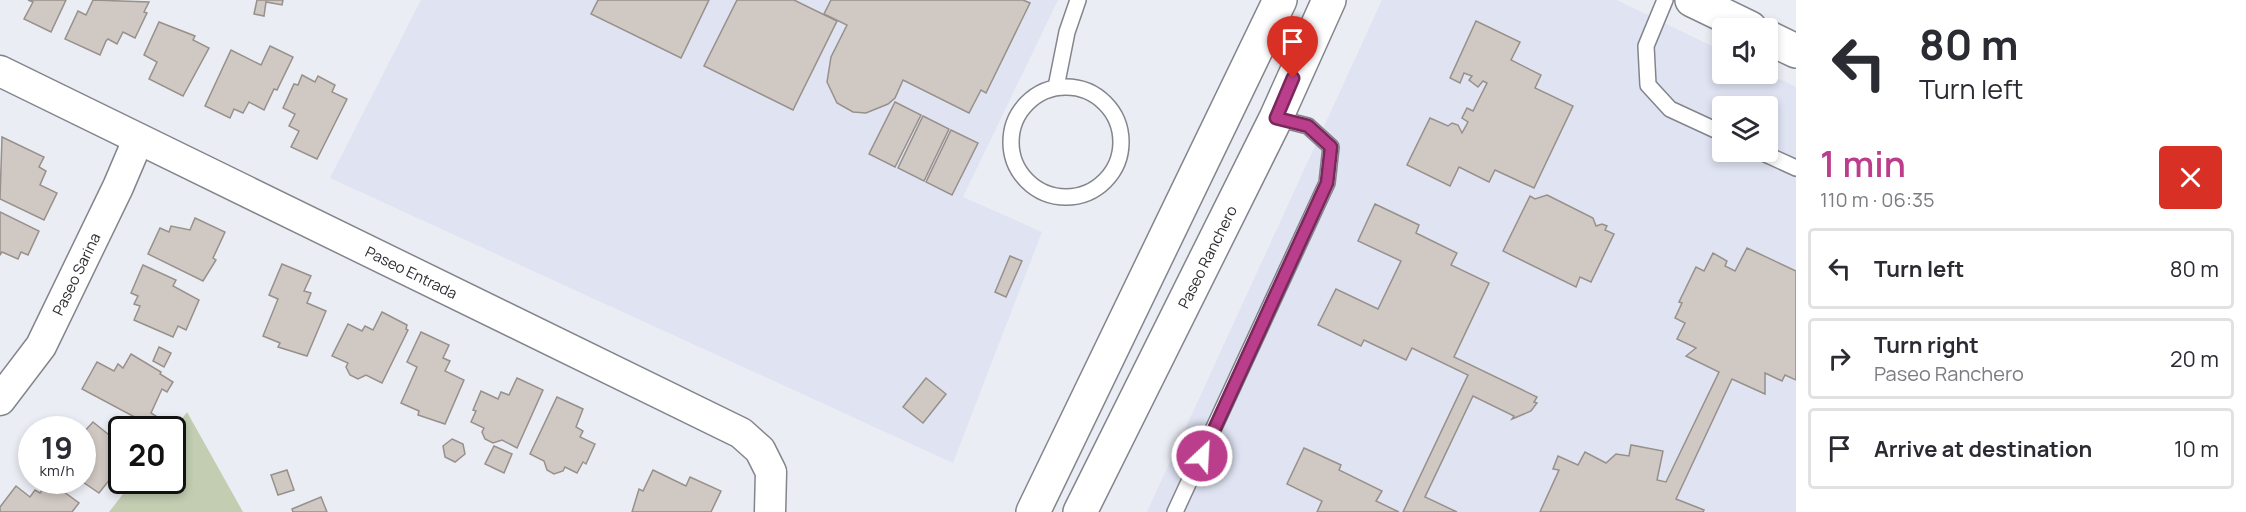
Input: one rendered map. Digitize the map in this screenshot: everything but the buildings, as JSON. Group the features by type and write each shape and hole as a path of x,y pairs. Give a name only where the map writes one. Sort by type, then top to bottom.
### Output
{"main road":[{"path":"1033,512 1280,0"},
{"name":"Paseo Ranchero","path":"1080,512 1276,118 1329,0"},
{"path":"1692,0 1729,18"},
{"path":"1778,42 1796,51"},
{"path":"1148,274 1179,241 1201,208 1236,130 1253,116 1276,118"}],"street":[{"name":"Paseo Entrada","path":"0,71 741,433 760,450 771,472 770,512"},
{"name":"Paseo Sarina","path":"0,399 41,346 118,187 138,140"}],"lane":[{"path":"1056,87 1067,32 1078,0"},
{"path":"1665,0 1646,46 1648,85 1670,109 1712,128"},
{"path":"1056,87 1075,88 1094,94 1108,106 1119,123 1122,142 1119,161 1114,170 1109,178 1095,190 1077,197 1059,198 1042,193 1028,183 1017,169 1012,153 1011,135 1016,118 1026,104 1040,93 1056,87"},
{"path":"1175,512 1327,183 1331,147 1308,126 1276,118"},
{"path":"1778,160 1796,168"}],"shaded area":[{"path":"421,0 1058,0 963,197 1042,232 953,463 330,178"},
{"path":"1382,0 1617,0 1712,46 1712,84 1778,84 1778,78 1796,87 1796,512 1147,512"}],"green space":[{"path":"187,412 243,512 109,512 123,494 186,494 186,416 184,416"}],"route":[{"path":"1202,456 1327,183 1331,147 1308,126 1276,118 1293,78"}]}
